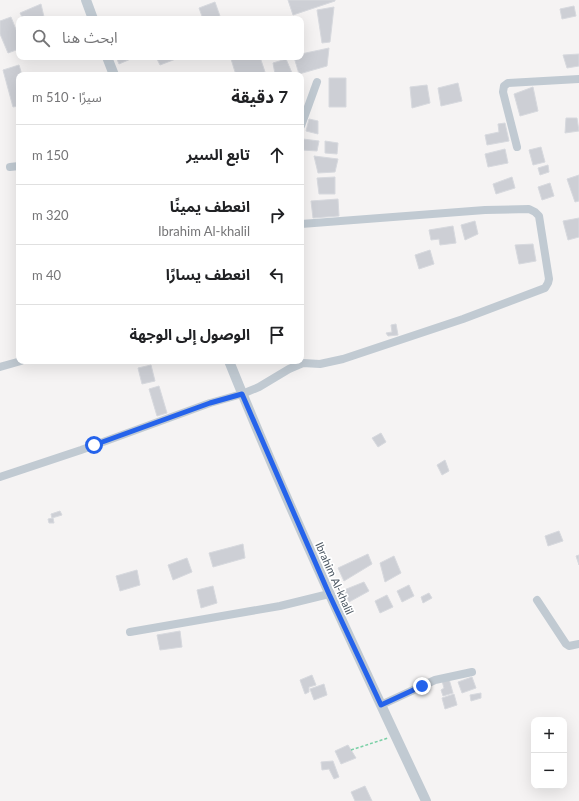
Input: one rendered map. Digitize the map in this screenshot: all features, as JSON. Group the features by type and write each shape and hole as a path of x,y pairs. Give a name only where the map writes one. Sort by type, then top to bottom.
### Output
{"street":[{"path":"86,0 91,16"},
{"path":"107,60 113,72"},
{"path":"517,147 503,92 504,86 508,83 579,79"},
{"path":"304,118 317,82"},
{"path":"10,167 16,166"},
{"path":"304,224 485,210 529,209 539,216 549,279 545,288 463,319 343,359 320,364 304,363"},
{"path":"0,367 16,362"},
{"name":"Ibrahim Al-khalil","path":"230,364 329,594 426,801"},
{"path":"0,477 81,450 210,403 242,394 301,364"},
{"path":"130,632 280,606 329,594"},
{"path":"537,600 566,644 568,646 579,644"},
{"path":"381,705 435,680 472,672"}],"path":[{"path":"352,750 396,736"}],"building":[{"path":"288,0 335,0 335,1 293,15"},
{"path":"215,2 220,16 202,16 199,8"},
{"path":"41,4 44,16 22,16 20,13"},
{"path":"574,6 576,16 562,19 560,9"},
{"path":"334,7 330,42 322,43 317,10"},
{"path":"11,17 16,30 16,50 8,53 0,34 0,21"},
{"path":"329,48 327,66 304,73 298,72 295,60 304,60 304,53"},
{"path":"579,54 579,66 567,68 563,55"},
{"path":"117,60 128,60 119,64"},
{"path":"158,60 173,60 160,65"},
{"path":"231,60 261,60 265,72 235,72"},
{"path":"286,60 292,72 275,72 273,63"},
{"path":"19,65 21,72 16,72 16,106 13,107 3,70"},
{"path":"329,78 346,78 346,107 329,107"},
{"path":"458,83 462,101 441,106 438,88"},
{"path":"427,85 430,103 412,108 410,87"},
{"path":"533,87 538,111 520,116 514,94"},
{"path":"566,118 577,118 579,131 565,133"},
{"path":"309,119 318,121 318,134 306,131"},
{"path":"505,123 509,141 487,145 485,135 499,132 498,124"},
{"path":"304,139 319,141 317,151 304,150"},
{"path":"325,141 338,143 337,154 325,153"},
{"path":"541,147 545,162 533,165 529,150"},
{"path":"505,149 508,163 488,167 485,154"},
{"path":"314,156 338,159 335,172 318,173"},
{"path":"548,165 549,172 540,175 538,168"},
{"path":"579,175 579,201 575,202 567,179"},
{"path":"335,177 335,194 319,194 317,178"},
{"path":"512,177 515,188 496,194 493,184"},
{"path":"550,183 554,196 542,200 538,187"},
{"path":"338,199 339,216 313,218 311,201"},
{"path":"579,218 579,237 568,240 563,221"},
{"path":"475,221 478,234 465,240 461,225"},
{"path":"453,226 456,243 440,245 439,239 431,240 429,230"},
{"path":"533,244 536,261 519,264 515,245"},
{"path":"430,250 434,264 419,269 415,255"},
{"path":"396,324 398,335 388,336 386,333 392,332 391,325"},
{"path":"151,365 155,381 142,384 138,368"},
{"path":"159,386 167,413 157,416 149,389"},
{"path":"381,433 386,442 378,447 372,438"},
{"path":"445,460 449,471 442,475 437,465"},
{"path":"60,511 62,515 52,518 51,514"},
{"path":"53,518 54,523 49,523 48,519"},
{"path":"559,531 563,541 548,546 545,536"},
{"path":"243,544 245,558 213,567 209,553"},
{"path":"368,554 372,564 344,581 338,568"},
{"path":"579,555 579,565 576,556"},
{"path":"394,556 401,573 385,582 380,563"},
{"path":"187,558 192,572 173,580 168,565"},
{"path":"137,570 140,585 120,591 116,576"},
{"path":"364,582 369,591 349,602 344,590"},
{"path":"409,585 414,596 402,602 397,591"},
{"path":"213,586 217,603 201,608 197,590"},
{"path":"429,593 432,598 423,603 421,597"},
{"path":"387,595 393,607 380,613 375,601"},
{"path":"180,631 182,647 160,650 157,635"},
{"path":"312,675 316,685 309,687 309,692 305,694 300,680"},
{"path":"472,677 476,688 462,693 458,682"},
{"path":"449,679 453,693 443,696 441,690 444,688 442,681"},
{"path":"324,684 327,695 314,700 310,689"},
{"path":"481,693 481,698 471,701 470,695"},
{"path":"454,694 457,705 445,709 442,698"},
{"path":"348,745 356,758 341,764 335,751"},
{"path":"333,761 339,777 334,779 329,769 322,770 321,762"},
{"path":"365,786 372,801 355,801 351,792"}],"route":[{"path":"94,445 210,403 242,394 329,594 381,705 422,686"}]}
